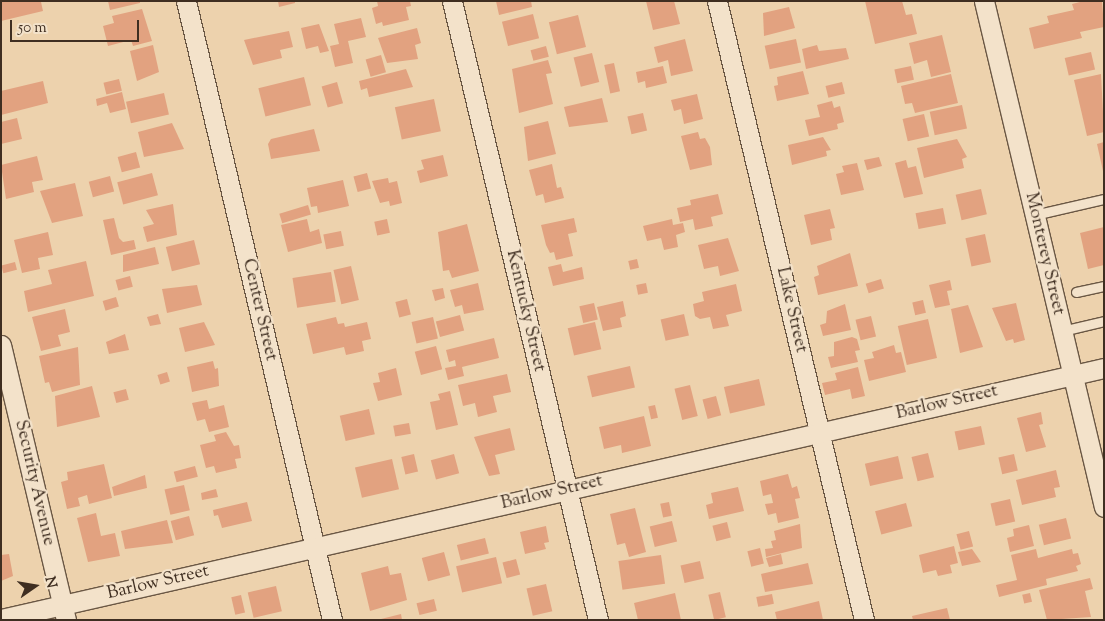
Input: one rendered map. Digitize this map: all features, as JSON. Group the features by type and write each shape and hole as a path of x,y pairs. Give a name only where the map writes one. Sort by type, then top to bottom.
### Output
{"street":[{"name":"Center Street","path":"186,1 332,620"},
{"name":"Kentucky Street","path":"452,1 598,620"},
{"name":"Lake Street","path":"717,1 864,620"},
{"name":"Monterey Street","path":"984,1 1104,507"},
{"name":"Security Avenue","path":"1,345 64,612"},
{"name":"Barlow Street","path":"1,619 64,612 315,546 1104,368"}],"lane":[{"path":"1034,215 1104,198"},
{"path":"1076,292 1104,286"},
{"path":"1062,331 1104,321"}],"building":[{"path":"1,1 41,2 43,11 1,21"},
{"path":"108,1 140,1 140,3 110,10"},
{"path":"278,1 295,1 295,3 279,7"},
{"path":"377,1 410,1 411,6 406,7 409,20 383,26 382,22 376,24 372,8 378,6"},
{"path":"496,1 531,1 532,7 499,15"},
{"path":"646,1 674,1 680,24 653,30"},
{"path":"865,1 902,1 906,15 912,14 917,34 875,44"},
{"path":"1084,1 1102,1 1104,27 1080,32 1082,38 1034,49 1029,28 1049,23 1047,16 1074,10 1072,4"},
{"path":"789,7 795,28 764,36 763,13"},
{"path":"142,9 152,41 133,46 131,40 108,46 103,26 114,23 112,16"},
{"path":"533,14 539,38 508,46 502,22"},
{"path":"578,15 586,47 557,54 549,22"},
{"path":"361,18 366,37 348,41 353,63 335,67 330,46 339,44 334,24"},
{"path":"319,24 329,51 320,53 318,46 306,49 301,28"},
{"path":"417,28 421,43 415,45 418,59 387,63 378,38"},
{"path":"289,31 293,47 280,50 282,58 253,65 244,40"},
{"path":"942,35 951,72 931,77 927,60 914,64 909,43"},
{"path":"685,39 693,71 671,76 668,60 658,63 654,47"},
{"path":"796,39 801,62 770,69 765,46"},
{"path":"153,45 159,72 137,81 130,51"},
{"path":"817,45 819,51 846,48 849,59 806,69 802,49"},
{"path":"546,46 549,57 533,61 531,50"},
{"path":"1091,52 1095,70 1069,76 1065,58"},
{"path":"592,53 599,82 581,87 574,58"},
{"path":"381,55 386,72 371,77 366,59"},
{"path":"548,60 552,73 546,74 553,104 519,113 512,69"},
{"path":"614,63 620,91 610,93 604,65"},
{"path":"663,66 667,83 646,88 645,81 638,83 636,72"},
{"path":"911,66 914,80 897,83 894,70"},
{"path":"406,69 413,87 369,97 367,88 361,90 359,81"},
{"path":"803,71 809,94 777,101 774,86 778,85 777,77"},
{"path":"951,74 958,103 915,113 912,103 905,104 901,86"},
{"path":"1101,74 1104,132 1087,136 1074,80"},
{"path":"304,77 311,105 265,117 258,88"},
{"path":"119,79 122,91 106,95 103,83"},
{"path":"43,81 48,103 1,115 1,91"},
{"path":"337,82 343,103 328,108 322,86"},
{"path":"842,82 845,94 828,98 826,86"},
{"path":"122,92 126,109 110,113 107,103 97,106 96,99"},
{"path":"164,93 169,114 131,123 126,102"},
{"path":"697,94 703,119 684,124 681,109 674,111 671,100"},
{"path":"602,98 608,122 569,127 564,107"},
{"path":"434,99 441,131 402,140 395,107"},
{"path":"832,101 834,108 840,106 844,122 837,124 838,129 809,136 805,120 820,117 817,105"},
{"path":"962,105 967,128 935,135 930,112"},
{"path":"643,113 647,131 631,134 627,117"},
{"path":"924,114 929,136 908,141 903,119"},
{"path":"17,118 22,139 1,144 1,122"},
{"path":"548,121 556,154 528,161 524,127"},
{"path":"172,123 184,149 144,157 138,132"},
{"path":"314,129 320,151 271,159 268,144 271,139"},
{"path":"698,132 700,139 705,138 710,147 712,165 690,170 681,136"},
{"path":"823,137 831,150 826,151 827,156 792,165 788,145"},
{"path":"957,139 967,157 962,159 964,168 924,178 917,148"},
{"path":"1104,142 1104,170 1103,171 1097,144"},
{"path":"136,152 140,167 122,172 118,157"},
{"path":"443,155 448,176 420,183 417,171 424,169 421,160"},
{"path":"37,156 43,180 32,182 34,192 6,199 1,165"},
{"path":"879,157 882,166 867,170 864,160"},
{"path":"906,160 908,168 916,166 923,194 904,198 895,163"},
{"path":"857,163 864,190 841,195 836,174 844,172 842,166"},
{"path":"552,164 557,188 561,187 564,198 545,203 543,194 536,196 529,170"},
{"path":"152,173 158,195 123,205 117,182"},
{"path":"367,173 371,188 358,192 353,177"},
{"path":"110,176 114,191 93,197 89,182"},
{"path":"388,178 389,183 397,181 402,203 390,206 389,201 380,203 372,181"},
{"path":"343,180 349,206 318,213 317,206 311,207 307,188"},
{"path":"75,183 83,216 52,223 40,191"},
{"path":"981,189 987,214 962,220 956,195"},
{"path":"718,194 723,214 711,217 713,226 695,230 693,219 680,222 677,208 691,205 690,200"},
{"path":"173,204 177,235 147,242 143,227 154,224 146,210"},
{"path":"308,205 311,215 282,223 279,214"},
{"path":"943,208 946,224 919,229 916,213"},
{"path":"830,209 835,228 830,229 832,240 811,245 804,215"},
{"path":"114,218 119,238 123,242 134,240 136,249 111,255 103,220"},
{"path":"574,218 577,232 568,234 573,256 556,260 554,252 550,253 546,245 541,225"},
{"path":"307,219 310,232 319,229 322,243 288,252 281,225"},
{"path":"387,219 390,233 377,235 374,222"},
{"path":"672,219 673,225 683,223 685,232 676,235 678,247 664,250 661,238 647,241 643,226"},
{"path":"467,224 479,271 452,278 449,270 443,271 438,232"},
{"path":"1104,227 1104,265 1088,269 1080,233"},
{"path":"341,231 344,246 326,249 323,234"},
{"path":"48,232 53,255 38,258 40,269 22,273 14,240"},
{"path":"985,234 991,262 971,267 965,238"},
{"path":"728,238 739,271 720,276 718,266 704,269 698,245"},
{"path":"194,240 200,264 172,271 166,247"},
{"path":"155,247 159,264 123,272 123,255"},
{"path":"850,253 858,286 818,295 814,277 819,275 817,266"},
{"path":"637,259 639,268 630,270 628,261"},
{"path":"86,261 94,296 28,312 24,291 52,284 48,270"},
{"path":"15,262 17,270 3,273 1,265"},
{"path":"561,264 563,272 582,267 584,279 553,286 548,267"},
{"path":"351,266 359,300 341,304 333,270"},
{"path":"331,272 336,302 297,308 292,278"},
{"path":"130,276 133,287 118,291 116,280"},
{"path":"881,279 884,289 869,293 866,284"},
{"path":"950,280 952,290 947,291 950,305 935,308 929,285"},
{"path":"478,283 484,310 464,314 462,305 455,307 450,290"},
{"path":"646,283 648,293 638,295 636,285"},
{"path":"736,284 742,311 726,315 729,326 713,329 710,317 700,319 695,316 693,304 704,301 702,292"},
{"path":"197,285 202,305 167,313 162,289"},
{"path":"443,288 445,298 435,301 432,290"},
{"path":"116,297 119,307 106,311 103,301"},
{"path":"407,299 411,315 399,317 395,302"},
{"path":"923,300 926,313 915,315 912,302"},
{"path":"623,301 626,316 620,318 622,327 603,331 597,307"},
{"path":"594,303 598,320 583,323 579,306"},
{"path":"1016,303 1025,340 1014,343 1013,339 1006,341 992,308"},
{"path":"845,304 851,330 823,336 820,325 826,323 827,311"},
{"path":"968,305 983,347 960,353 951,309"},
{"path":"65,309 70,332 58,335 61,346 41,351 32,317"},
{"path":"158,314 161,324 150,326 147,317"},
{"path":"684,314 689,335 666,341 661,319"},
{"path":"460,315 464,330 440,337 436,321"},
{"path":"871,316 876,336 861,340 855,320"},
{"path":"336,317 338,324 344,323 345,327 367,322 371,339 362,341 364,351 346,355 344,347 313,354 306,324"},
{"path":"433,317 438,338 417,343 412,322"},
{"path":"928,319 937,358 907,365 898,326"},
{"path":"204,322 215,345 185,352 179,328"},
{"path":"595,322 601,349 574,356 568,328"},
{"path":"125,334 129,350 109,354 106,342"},
{"path":"852,337 857,339 860,350 855,351 858,362 831,368 828,357 834,356 834,342"},
{"path":"494,338 499,358 462,367 464,376 448,380 445,368 456,366 455,360 449,362 446,350"},
{"path":"894,345 896,353 901,352 906,372 869,381 864,360 874,358 872,352"},
{"path":"436,346 442,369 421,375 415,352"},
{"path":"78,347 80,385 52,392 49,382 45,383 39,356"},
{"path":"213,361 215,369 218,368 219,386 192,392 187,367"},
{"path":"630,366 635,387 592,397 587,376"},
{"path":"858,367 865,396 852,399 850,389 825,395 822,383 837,380 835,373"},
{"path":"396,368 402,395 378,401 373,383 380,382 378,373"},
{"path":"167,372 170,382 160,384 157,375"},
{"path":"507,374 511,392 493,396 497,412 478,417 475,403 463,406 458,385"},
{"path":"759,379 765,405 730,413 724,387"},
{"path":"690,385 698,416 682,420 674,389"},
{"path":"92,386 100,417 57,427 55,396"},
{"path":"126,389 129,400 116,403 113,392"},
{"path":"450,391 458,425 436,430 430,402 440,400 438,394"},
{"path":"716,396 721,415 708,419 702,400"},
{"path":"207,400 209,409 224,405 229,427 209,432 205,419 197,421 192,403"},
{"path":"655,405 658,418 651,419 648,407"},
{"path":"369,409 375,434 346,441 340,416"},
{"path":"1041,412 1043,424 1039,425 1046,447 1026,452 1017,418"},
{"path":"644,416 651,446 622,453 621,445 604,449 599,427"},
{"path":"409,423 411,434 395,437 393,426"},
{"path":"981,426 985,445 959,450 955,432"},
{"path":"510,428 515,450 495,455 500,474 489,476 474,437"},
{"path":"226,432 234,446 239,445 241,458 235,459 237,468 216,473 214,466 206,468 200,445 216,441 214,435"},
{"path":"928,453 934,477 918,481 912,457"},
{"path":"414,454 418,472 405,474 401,457"},
{"path":"454,454 459,473 436,480 431,460"},
{"path":"1014,454 1018,471 1002,474 998,458"},
{"path":"898,456 903,478 870,486 865,464"},
{"path":"392,459 399,489 362,498 355,468"},
{"path":"104,464 112,498 89,504 87,495 78,498 80,506 67,509 61,482 68,480 67,472"},
{"path":"195,466 198,477 177,482 174,472"},
{"path":"1056,470 1060,487 1054,488 1056,497 1022,505 1016,480"},
{"path":"788,474 792,488 797,486 800,498 795,499 799,518 778,523 776,513 768,515 765,504 773,503 771,494 763,496 760,481"},
{"path":"145,475 147,488 114,496 112,487"},
{"path":"184,485 190,510 170,515 165,489"},
{"path":"738,487 744,511 709,519 706,505 713,503 711,493"},
{"path":"216,489 218,497 202,500 201,493"},
{"path":"1010,499 1015,521 996,526 991,503"},
{"path":"247,502 252,521 222,528 218,515 214,516 213,510"},
{"path":"669,502 672,516 663,518 660,504"},
{"path":"906,503 912,526 881,534 875,511"},
{"path":"635,508 646,552 629,557 625,543 617,545 610,514"},
{"path":"96,513 101,536 115,533 120,556 88,562 77,518"},
{"path":"189,516 194,535 176,540 171,521"},
{"path":"1066,518 1071,538 1044,545 1039,525"},
{"path":"167,520 173,543 125,549 121,531"},
{"path":"672,521 677,541 655,547 650,527"},
{"path":"727,522 731,538 716,541 712,526"},
{"path":"800,524 802,548 766,557 765,549 773,548 771,541 776,540 774,531"},
{"path":"1029,525 1034,546 1010,552 1007,538 1014,536 1013,529"},
{"path":"546,526 549,542 544,543 546,549 525,554 520,532"},
{"path":"969,531 973,546 961,550 956,534"},
{"path":"485,538 489,554 461,561 457,545"},
{"path":"954,546 958,563 950,565 952,573 938,576 936,570 923,573 919,555"},
{"path":"760,548 764,564 751,567 747,551"},
{"path":"972,549 981,562 962,566 958,552"},
{"path":"1036,549 1038,558 1072,549 1073,554 1078,553 1081,564 1076,566 1078,571 1046,579 1047,585 999,597 996,585 1017,580 1011,555"},
{"path":"444,552 450,575 428,581 422,558"},
{"path":"9,554 13,576 1,581 1,555"},
{"path":"781,554 783,564 769,567 766,558"},
{"path":"661,555 665,584 622,590 618,561"},
{"path":"496,557 502,583 462,593 456,566"},
{"path":"516,559 520,574 507,578 502,563"},
{"path":"700,561 704,579 685,583 681,565"},
{"path":"808,563 813,584 765,592 761,574"},
{"path":"388,566 390,575 401,573 407,600 370,611 361,573"},
{"path":"1090,578 1093,589 1085,591 1091,617 1047,620 1039,590"},
{"path":"546,584 552,611 533,616 527,588"},
{"path":"276,586 282,611 254,618 248,593"},
{"path":"720,592 726,617 714,620 708,595"},
{"path":"675,593 681,620 638,620 634,603"},
{"path":"1030,593 1032,602 1024,604 1022,595"},
{"path":"772,594 774,604 758,607 756,597"},
{"path":"241,595 245,613 235,615 231,597"},
{"path":"434,599 437,611 419,615 417,603"},
{"path":"819,601 823,620 777,620 775,612"},
{"path":"947,608 950,620 913,620 912,616"},
{"path":"401,614 402,620 381,620 381,619"}]}
